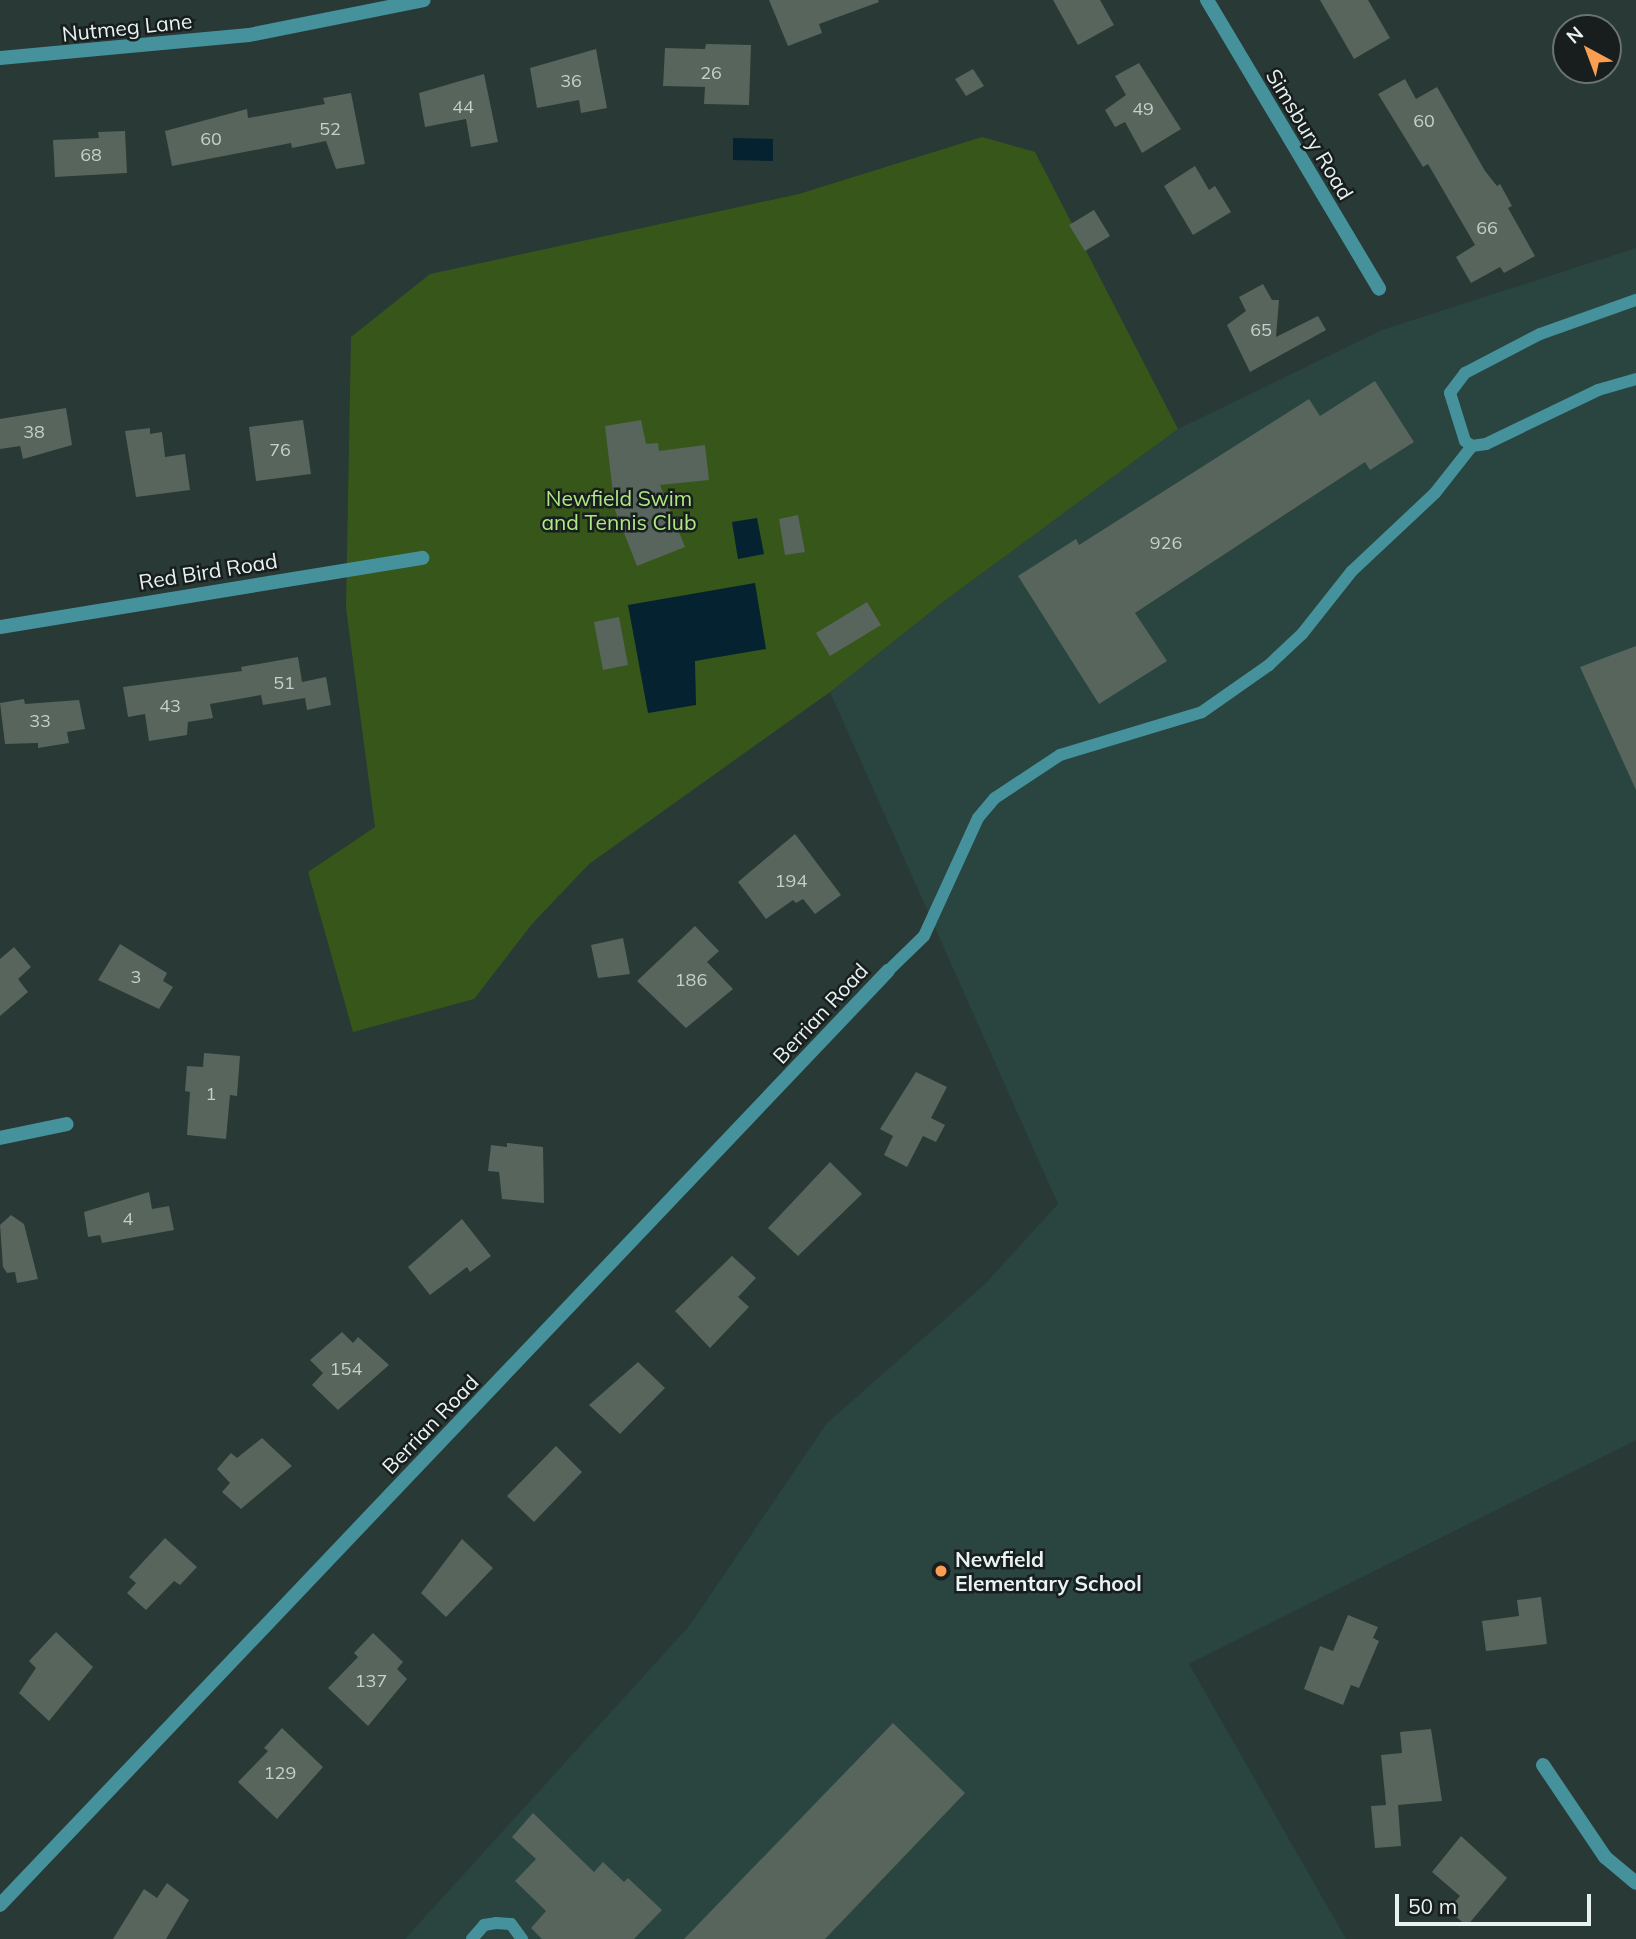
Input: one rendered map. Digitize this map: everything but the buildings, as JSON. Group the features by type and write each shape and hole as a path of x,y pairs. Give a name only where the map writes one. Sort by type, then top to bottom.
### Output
{"street":[{"name":"Nutmeg Lane","path":"0,58 249,35 424,0"},
{"name":"Simsbury Road","path":"1207,0 1379,289"},
{"name":"Red Bird Road","path":"0,627 422,558"},
{"name":"Berrian Road","path":"0,1905 888,971"},
{"path":"0,1138 67,1124"},
{"path":"1543,1765 1605,1857 1636,1883"}],"lane":[{"path":"1472,446 1465,440 1450,393 1465,373 1540,334 1636,300"},
{"path":"888,971 924,936 978,818 995,798 1060,755 1202,712 1269,665 1302,634 1352,571 1435,493 1472,446 1486,444 1598,390 1636,379"},
{"path":"472,1939 484,1925 496,1923 511,1924 522,1939"}],"shaded area":[{"path":"733,138 773,139 773,161 733,160"},
{"path":"1636,248 1636,1440 1189,1664 1346,1939 405,1939 690,1625 827,1423 985,1284 1058,1204 830,692 947,599 1178,429 1382,330"},
{"path":"757,518 764,554 738,559 732,522"},
{"path":"755,583 766,649 695,661 696,705 648,713 628,605"}],"green space":[{"name":"Newfield Swim and Tennis Club","path":"982,137 1035,152 1178,429 947,599 830,692 589,864 532,924 474,999 353,1032 308,872 375,827 346,608 351,337 430,274 799,194"}],"place":[{"name":"Newfield Elementary School","path":"941,1571"}]}
